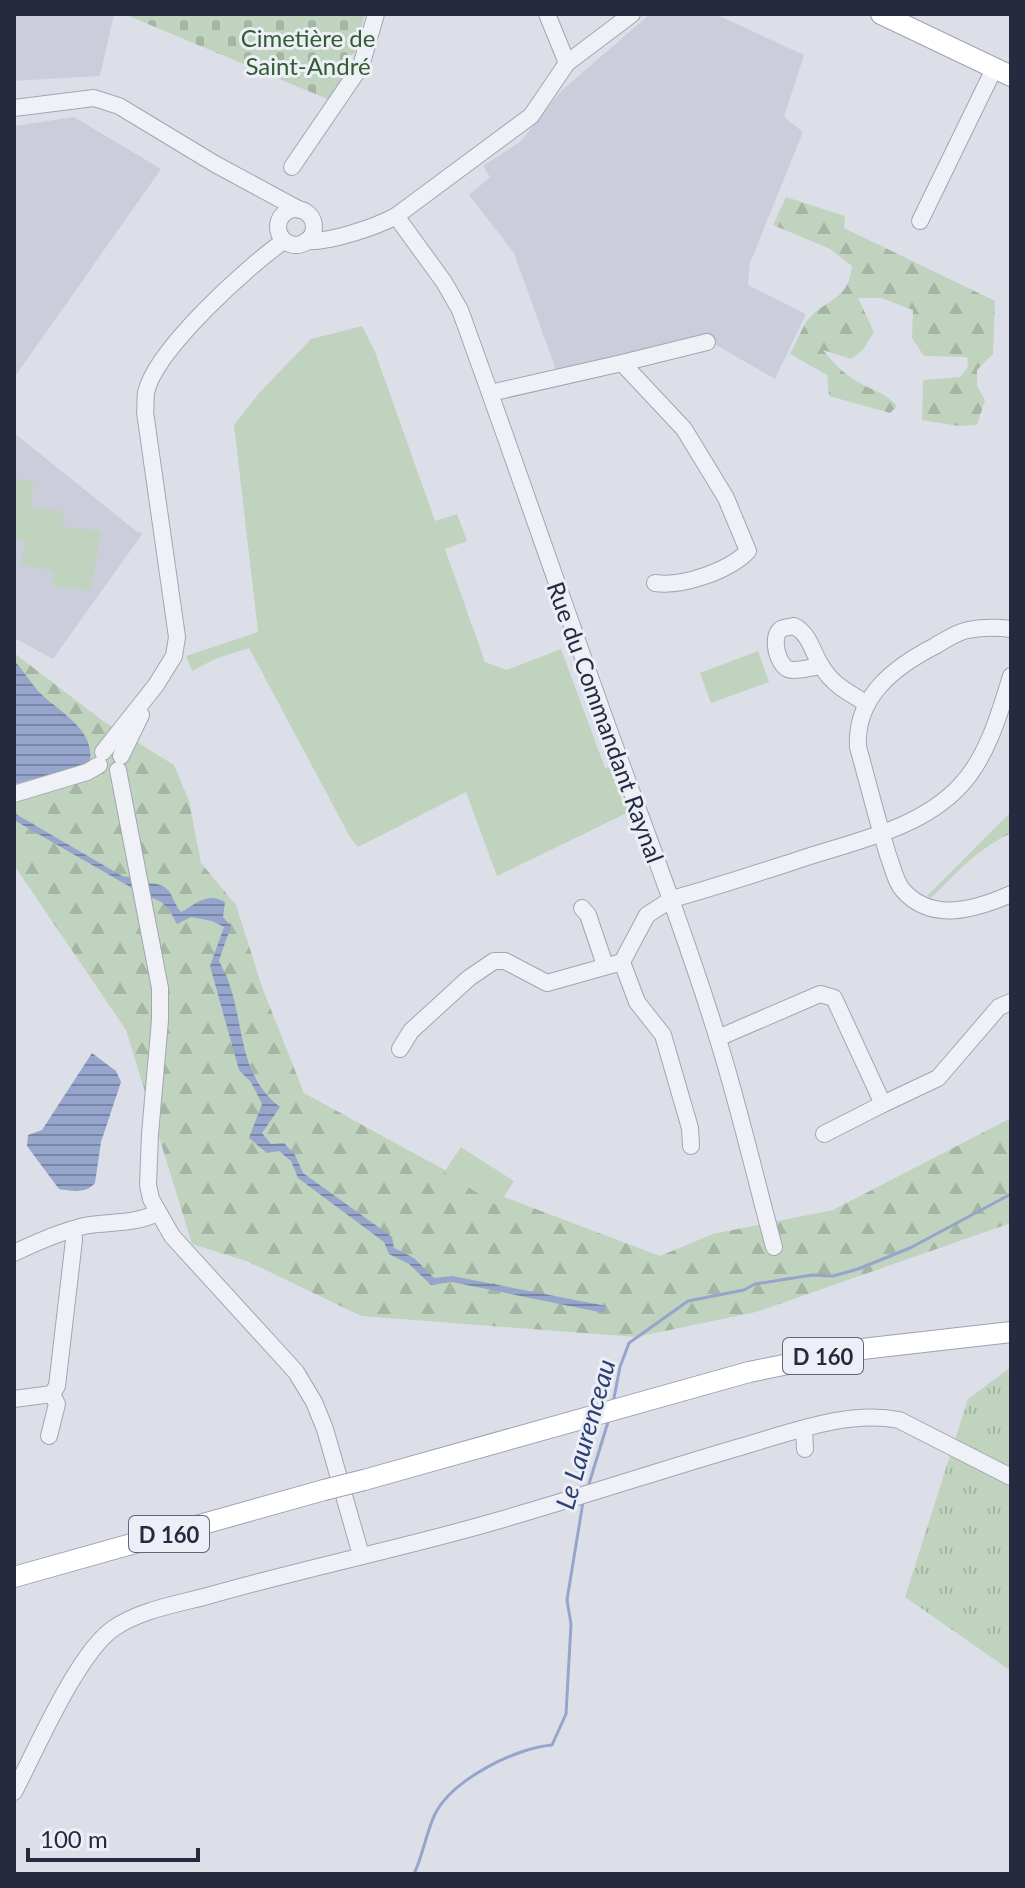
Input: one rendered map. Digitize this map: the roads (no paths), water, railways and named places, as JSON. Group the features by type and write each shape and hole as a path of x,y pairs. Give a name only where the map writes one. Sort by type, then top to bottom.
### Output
{"main road":[{"path":"881,14 1005,75"},
{"name":"D 160","path":"14,1577 749,1372 823,1356 919,1341 1011,1332"}],"street":[{"path":"292,167 361,66 376,14"},
{"path":"547,14 567,63"},
{"path":"260,188 272,205 279,233 284,241 295,245 306,241 321,242 381,224 531,116 567,63 632,14"},
{"path":"920,221 1005,75"},
{"path":"14,108 94,98 119,106 309,215 313,224 312,234 306,241"},
{"path":"278,223 289,211 300,210"},
{"name":"Rue du Commandant Raynal","path":"396,216 444,282 460,310 605,720 639,806 660,875 672,899 718,1038 774,1247"},
{"path":"313,224 345,233"},
{"path":"101,759 156,685 174,656 177,637 145,412 146,392 164,360 225,288 284,241"},
{"path":"490,393 707,342"},
{"path":"622,363 684,429 726,498 748,551 736,564 672,586 655,583"},
{"path":"1011,629 991,627 964,631 897,670 866,703 859,721 858,747 881,833 901,889 923,905 945,911 985,906 1011,894"},
{"path":"821,666 833,681 866,703"},
{"path":"691,1146 690,1128 663,1035 637,1002 622,962 647,915 672,899 881,833 917,819 945,801 962,784 984,751 1011,676"},
{"path":"119,763 156,685"},
{"path":"14,794 87,772 113,750 119,763 160,988 148,1185 157,1213 178,1244 296,1372 314,1402 325,1429 361,1555"},
{"path":"582,908 588,915 605,965"},
{"path":"400,1049 411,1031 469,978 494,961 505,961 547,983 622,962"},
{"path":"718,1038 820,994 834,998 883,1104"},
{"path":"824,1134 938,1078 999,1007 1011,1002"},
{"path":"14,1253 50,1236 86,1226 133,1222 157,1213"},
{"path":"52,1394 57,1386 73,1230"},
{"path":"14,1399 52,1394"},
{"path":"49,1436 57,1404 52,1394"},
{"path":"14,1792 93,1646 129,1618 486,1524 804,1429 860,1418 878,1416 899,1420 1011,1477"},
{"path":"804,1429 805,1449"}],"water":[{"path":"14,660 38,691 81,730 90,749 90,761 72,769 14,784"},
{"path":"14,813 122,876 135,878 136,888 14,820"},
{"path":"146,883 166,888 181,912 207,898 225,902 223,917 231,926 219,960 234,1000 250,1065 266,1094 280,1107 262,1133 271,1144 284,1143 295,1155 303,1173 392,1237 394,1248 414,1258 434,1278 452,1276 606,1306 604,1313 452,1282 431,1285 409,1264 389,1254 384,1242 298,1178 291,1161 279,1151 267,1153 249,1138 262,1104 251,1082 239,1070 210,966 224,927 191,917 177,924 166,906 148,897"},
{"path":"92,1053 116,1071 121,1082 101,1142 95,1183 83,1190 59,1189 27,1146 28,1135 42,1130"}],"waterway":[{"name":"Le Laurenceau","path":"613,1403 620,1367 629,1343 688,1301 744,1290 755,1284 812,1275 833,1276 858,1269 910,1248 1011,1194"},
{"name":"Le Laurenceau","path":"588,1487 608,1422"},
{"name":"Le Laurenceau","path":"414,1874 435,1814 455,1789 503,1759 552,1745 566,1714 571,1624 567,1600 583,1502"}],"park label":[{"name":"Cimetière de Saint-André","path":"308,51"}]}
